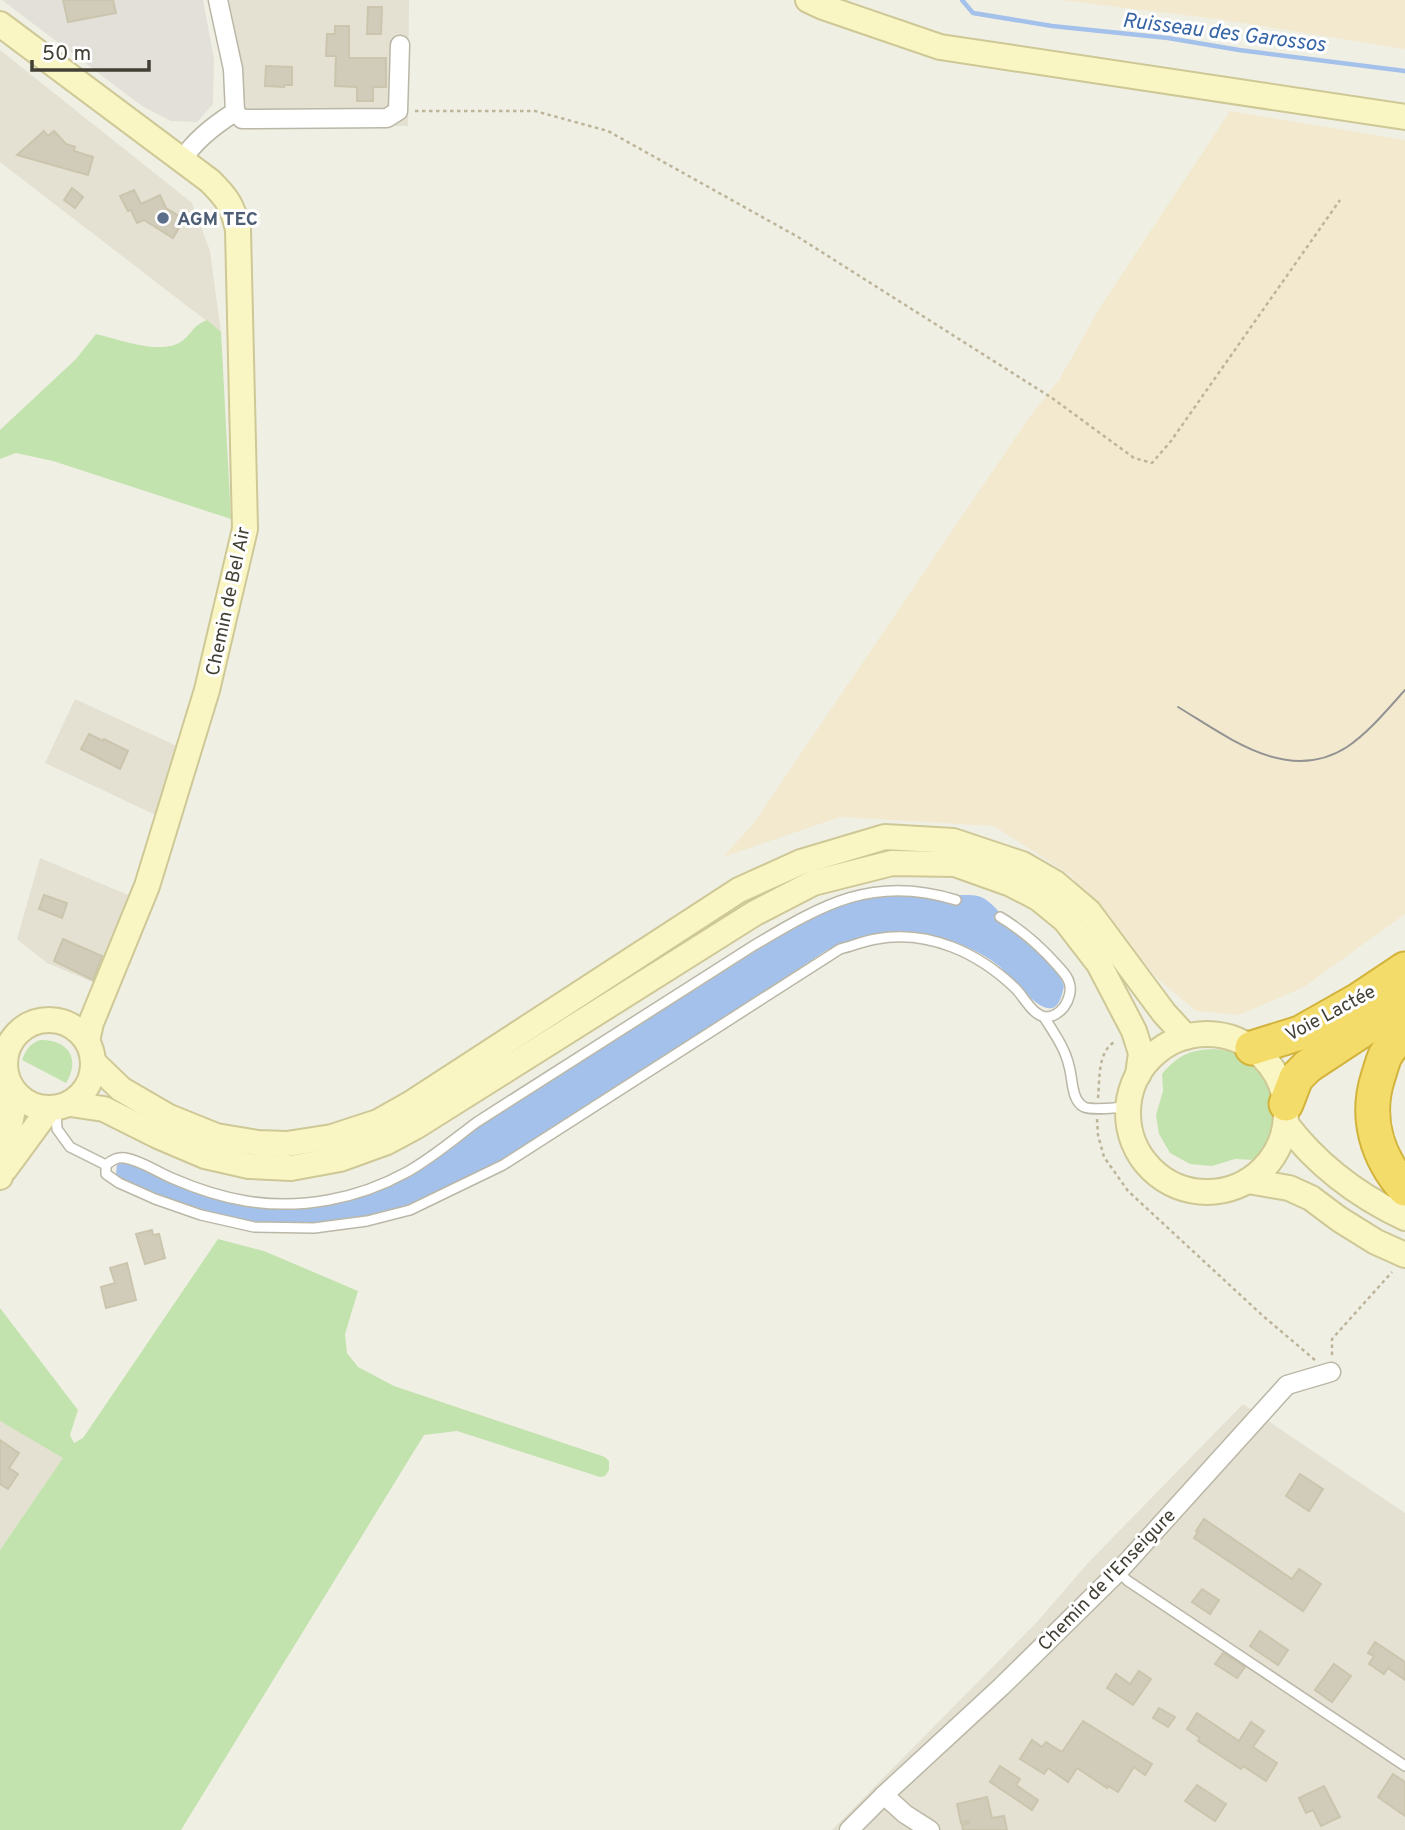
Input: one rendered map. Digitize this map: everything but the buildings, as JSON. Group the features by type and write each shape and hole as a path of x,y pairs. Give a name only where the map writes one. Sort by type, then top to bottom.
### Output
{"highway":[{"name":"Voie Lactée","path":"1252,1048 1300,1032 1360,999 1405,969"},
{"name":"Voie Lactée","path":"1286,1114 1296,1078 1308,1066 1405,1002"},
{"path":"1405,1030 1384,1058 1372,1094 1373,1126 1382,1155 1405,1189"}],"main road":[{"path":"808,0 940,47 1405,117"},
{"name":"Chemin de Bel Air","path":"0,24 211,181 228,199 238,230 245,529 207,690 147,886 91,1023 90,1051"},
{"path":"0,1176 12,1114 6,1076 9,1031 45,1020 65,1023 79,1032 90,1051 121,1089 169,1117 216,1136 258,1143 288,1144 332,1138 377,1122 411,1104 738,890 801,862 885,837 953,841 1022,864 1055,883 1089,912 1164,1013 1186,1037"},
{"path":"6,1076 19,1097 28,1104 38,1108 104,1109 205,1156 249,1166 291,1168 340,1159 387,1142 415,1127 755,913 813,883 892,863 955,864 1011,884 1038,898 1066,920 1099,964 1134,1031 1141,1053 1129,1107 1131,1131 1140,1154 1156,1173 1177,1186 1201,1192 1225,1191 1248,1181 1266,1166 1279,1147 1286,1114"},
{"path":"65,1023 98,1005"},
{"path":"1138,1074 1151,1058 1167,1045 1186,1037 1209,1034 1231,1038 1252,1048 1268,1063 1280,1082 1286,1114 1300,1143 1324,1167 1357,1192 1405,1218"},
{"path":"0,1176 59,1107 85,1090 90,1082 90,1051"},
{"path":"1248,1181 1289,1188 1311,1198 1401,1261"}],"street":[{"path":"218,0 233,69 235,112 242,119 387,118 398,111 400,44"},
{"path":"183,159 189,149 235,112"},
{"name":"Chemin de l'Enseigure","path":"849,1830 1118,1572 1287,1385 1331,1372"},
{"path":"884,1795 905,1814 930,1830"}],"lane":[{"path":"956,900 906,889 871,892 839,900 799,918 477,1122 406,1172 365,1191 332,1200 279,1204 247,1201 212,1193 123,1158 113,1159 106,1165 106,1174 155,1199 201,1216 254,1227 314,1228 367,1221 411,1210 503,1166 840,949 877,939 935,940 964,951 990,966 1017,990 1035,1012 1044,1017 1065,1055 1075,1098 1084,1107 1129,1107"},
{"path":"1000,918 1016,926 1041,947 1070,983 1069,1000 1061,1011 1044,1017"},
{"path":"59,1107 57,1129 70,1147 106,1165"},
{"path":"1118,1572 1405,1766"}],"path":[{"path":"398,111 535,111 608,131 798,237 1052,398 1134,458 1152,463 1171,441 1340,200"},
{"path":"1117,1041 1103,1054 1097,1108 1098,1135 1104,1157 1128,1191 1272,1323 1331,1372"},
{"path":"1331,1372 1332,1339 1401,1261"}],"shaded area":[{"path":"2,0 203,0 214,59 213,104 197,122 171,121 142,106"},
{"path":"229,0 409,0 408,126 241,124 241,66"},
{"path":"1060,0 1405,0 1405,49 1217,19"},
{"path":"0,50 192,203 210,251 221,332 0,162"},
{"path":"1230,111 1405,140 1405,914 1304,987 1239,1015 1196,1011 1159,980 1070,875 994,826 840,817 723,857 753,824 1030,416 1059,380 1100,307"},
{"path":"75,699 179,747 158,816 45,763"},
{"path":"40,858 133,897 97,984 47,963 17,939"},
{"path":"1243,1404 1405,1513 1405,1830 832,1830 1037,1622 1087,1564"},
{"path":"0,1421 64,1457 0,1550"}],"green space":[{"path":"207,320 221,332 231,519 53,461 16,453 0,459 0,430 76,359 96,334 140,345 163,347 182,341"},
{"path":"40,1040 58,1043 69,1052 72,1066 66,1083 22,1060 28,1048"},
{"path":"1213,1049 1232,1051 1254,1063 1272,1090 1276,1112 1275,1128 1268,1143 1254,1160 1235,1159 1212,1166 1190,1164 1170,1153 1159,1134 1156,1115 1163,1091 1162,1074 1173,1062 1185,1055"},
{"path":"218,1239 264,1251 358,1291 345,1334 347,1353 358,1367 394,1386 605,1457 609,1461 609,1470 605,1476 600,1477 457,1431 424,1435 181,1830 0,1830 0,1550 63,1458 0,1421 0,1308 78,1410 70,1435 74,1443 83,1438"}],"water":[{"path":"883,894 919,896 954,905 958,895 985,899 1018,935 1054,968 1064,986 1059,1001 1051,1008 1042,1006 1029,997 994,962 957,943 924,934 876,935 827,950 541,1137 461,1182 402,1206 337,1221 270,1223 204,1212 135,1186 116,1174 117,1165 125,1161 202,1195 232,1202 286,1208 333,1205 357,1197 441,1154 480,1126 803,921 832,907"}],"waterway":[{"name":"Ruisseau des Garossos","path":"962,0 973,13 1052,26 1168,38 1405,71"}],"tram line":[{"path":"1178,707 1238,743 1281,759 1303,761 1325,757 1347,747 1370,728 1405,690"}],"place":[{"name":"AGM TEC","path":"163,218"}]}
